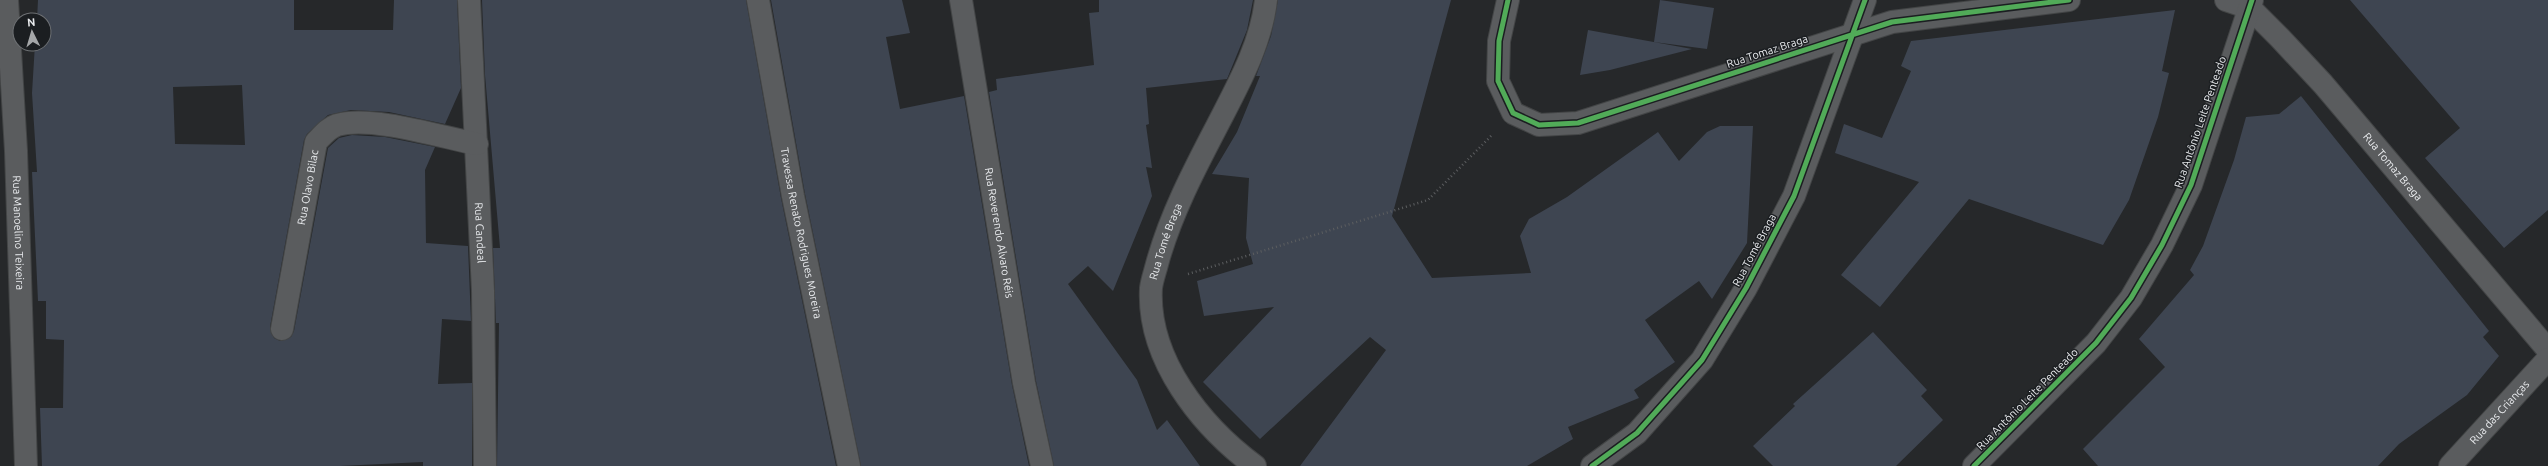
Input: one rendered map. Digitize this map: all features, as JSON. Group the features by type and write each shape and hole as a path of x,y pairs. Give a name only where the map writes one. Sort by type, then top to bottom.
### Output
{"street":[{"name":"Rua Manoelino Teixeira","path":"7,0 16,151 26,466"},
{"name":"Rua Candeal","path":"469,0 483,291 485,466"},
{"name":"Travessa Renato Rodrigues Moreira","path":"758,0 793,196 849,466"},
{"name":"Rua Reverendo Alvaro Réis","path":"961,0 1024,384 1042,466"},
{"name":"Rua Tomé Braga","path":"1255,466 1239,454 1199,414 1178,384 1161,348 1153,317 1151,287 1162,246 1180,201 1251,57 1266,0"},
{"path":"1508,0 1499,41 1498,81 1513,113"},
{"name":"Rua Tomé Braga","path":"1592,466 1637,433 1702,360 1746,288 1794,196 1865,0"},
{"name":"Rua Tomaz Braga","path":"1513,113 1538,125 1578,123 1892,22 2069,0"},
{"name":"Rua Tomaz Braga","path":"2226,0 2251,4 2323,84 2548,350"},
{"name":"Rua Antônio Leite Penteado","path":"1974,466 2096,343 2131,298 2162,245 2191,185 2251,4"},
{"name":"Rua Olavo Bilac","path":"282,329 316,142 327,130 338,125 373,123 477,144"},
{"name":"Rua das Crianças","path":"2450,466 2548,359"}],"path":[{"path":"1183,276 1428,200 1513,113"}],"building":[{"path":"38,0 294,0 294,30 393,30 394,0 457,0 461,88 445,124 389,112 351,110 328,115 307,134 304,140 270,327 274,338 280,341 291,337 294,331 328,148 339,138 352,135 385,137 435,147 425,170 426,243 468,246 471,321 442,319 438,384 472,383 472,466 423,466 423,462 340,466 42,466 40,408 63,408 64,340 46,339 46,301 38,301 32,172 37,172 32,93 35,52 52,52 52,12 37,12","holes":["242,85 245,145 175,144 173,87"]},
{"path":"482,0 746,0 781,198 836,466 497,466 499,323 496,323 493,248 500,248 485,75"},
{"path":"771,0 902,0 910,33 886,37 900,109 964,96 1012,385 1029,466 861,466 805,194"},
{"path":"1099,0 1253,0 1247,30 1227,79 1146,88 1149,124 1146,125 1152,168 1146,167 1152,196 1113,291 1088,266 1068,284 1137,380 1157,430 1167,420 1200,466 1054,466 1036,381 989,92 997,90 996,79 1094,65 1089,13 1099,12"},
{"path":"1278,0 1451,0 1392,216 1432,278 1531,273 1520,236 1529,219 1567,197 1658,132 1679,161 1707,132 1720,126 1753,126 1747,243 1712,299 1699,281 1645,320 1675,362 1634,390 1639,398 1568,427 1573,439 1527,466 1300,466 1386,350 1370,337 1260,439 1203,382 1274,307 1204,316 1197,281 1253,264 1246,238 1249,178 1212,174 1237,132 1260,76 1256,76 1271,36"},
{"path":"1660,0 1714,8 1707,49 1654,42"},
{"path":"2350,0 2548,0 2548,210 2504,248 2425,158 2460,128"},
{"path":"2175,10 2162,71 2169,73 2158,117 2129,200 2103,245 1969,199 1880,307 1841,275 1919,182 1835,153 1844,124 1882,138 1911,71 1901,66 1911,41"},
{"path":"1588,30 1692,49 1610,70 1580,75"},
{"path":"2301,96 2489,331 2483,337 2499,356 2467,395 2399,444 2378,466 2098,466 2083,449 2165,367 2139,339 2194,275 2190,270 2203,246 2234,160 2246,117 2279,114"},
{"path":"1873,332 1927,390 1921,396 1943,420 1896,466 1773,466 1753,446 1795,406 1793,404"}],"cycle path":[{"path":"1508,0 1499,41 1498,81 1513,113 1539,125 1578,123 1892,22 2069,0"},
{"path":"1592,466 1637,433 1702,360 1746,288 1794,196 1865,0"},
{"path":"1974,466 2096,343 2131,298 2162,245 2191,185 2252,0"}]}
